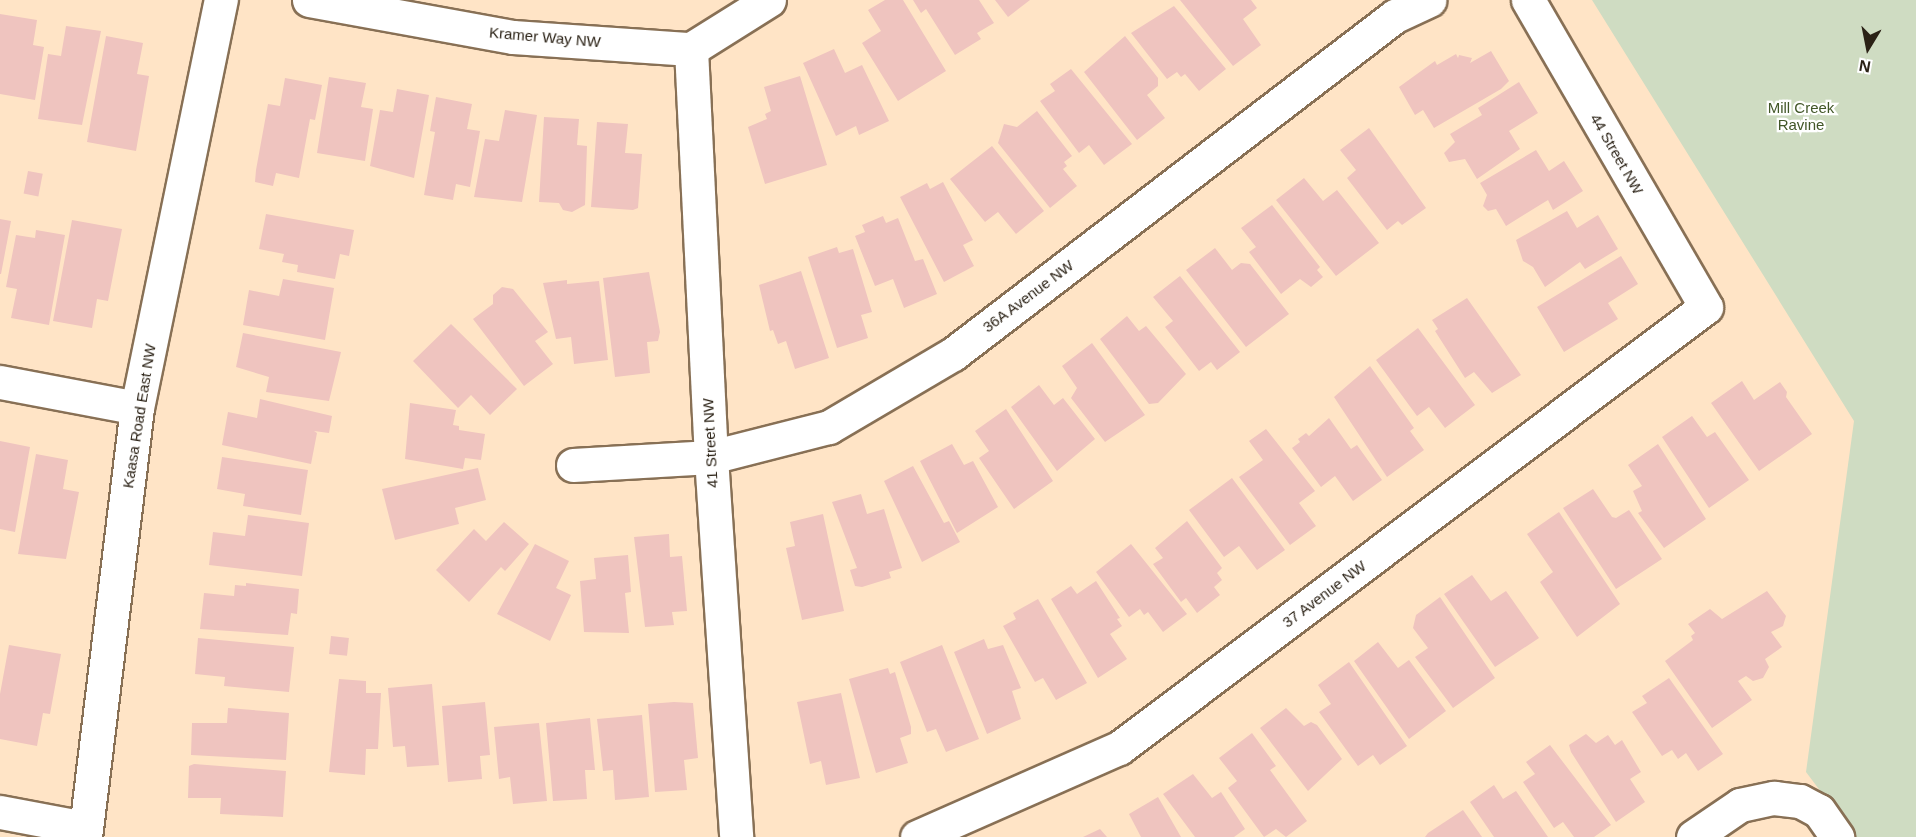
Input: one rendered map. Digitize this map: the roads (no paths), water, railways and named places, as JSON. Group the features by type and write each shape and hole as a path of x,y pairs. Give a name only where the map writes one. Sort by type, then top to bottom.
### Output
{"street":[{"name":"Kaasa Road East NW","path":"85,833 137,408 221,0"},
{"name":"Kramer Way NW","path":"309,0 513,37 691,49"},
{"path":"691,49 769,0"},
{"name":"36A Avenue NW","path":"573,465 711,458 829,428 953,354 1395,16 1429,0"},
{"name":"44 Street NW","path":"1528,0 1706,307"},
{"name":"41 Street NW","path":"691,49 711,458 736,837"},
{"name":"37 Avenue NW","path":"917,837 1119,748 1706,307"},
{"path":"0,382 137,408"},
{"path":"1693,837 1740,806 1774,798 1800,801 1820,811 1837,837"},
{"path":"0,812 85,833"}],"park label":[{"name":"Mill Creek Ravine","path":"1801,116"}]}
